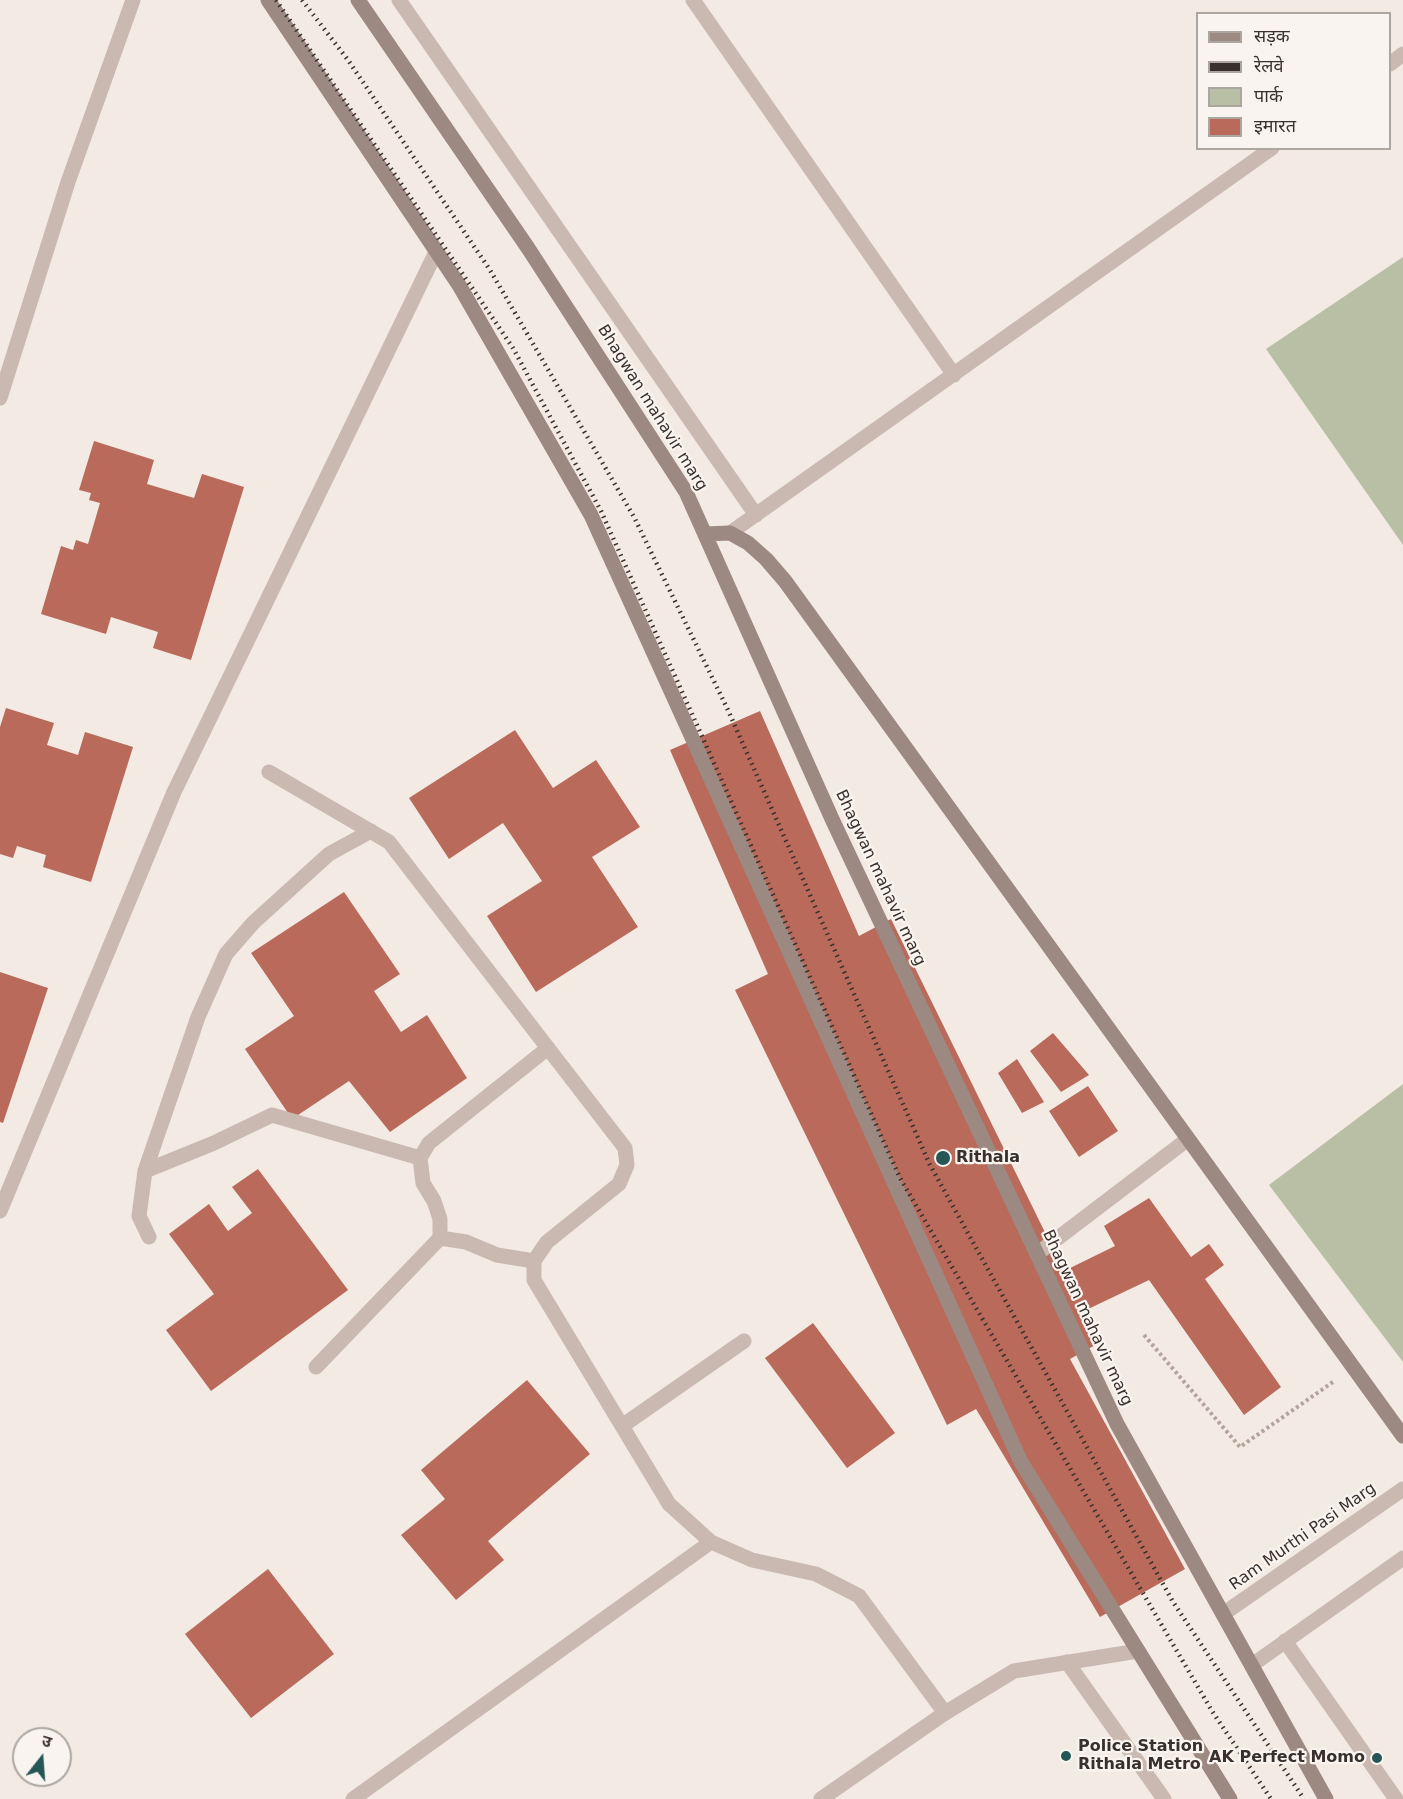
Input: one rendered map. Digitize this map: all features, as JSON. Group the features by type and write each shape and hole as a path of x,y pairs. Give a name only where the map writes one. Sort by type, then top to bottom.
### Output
{"main road":[{"path":"268,0 459,285 591,515 1021,1462 1230,1799"},
{"name":"Bhagwan mahavir marg","path":"358,0 528,248 686,492 832,819 1117,1424 1326,1799"},
{"path":"705,534 730,533 757,551 785,581 1403,1436"}],"street":[{"path":"0,398 68,182 133,0"},
{"path":"399,0 756,515"},
{"path":"693,0 954,375"},
{"path":"730,533 1269,150"},
{"path":"0,1211 193,750 436,252"},
{"path":"269,772 389,842 625,1148 627,1165 619,1184 547,1242 534,1261 534,1280 669,1504 711,1542 752,1560 816,1574 859,1596 945,1713"},
{"path":"149,1237 140,1216 145,1171 198,1017 226,954 253,923 329,854 371,831"},
{"path":"316,1367 440,1238 440,1219 434,1201 423,1183 420,1158 429,1143 548,1048"},
{"path":"145,1171 214,1143 272,1115 420,1158"},
{"path":"1037,1254 1188,1139"},
{"path":"440,1238 466,1242 497,1255 534,1261"},
{"path":"622,1426 744,1341"},
{"name":"Ram Murthi Pasi Marg","path":"1223,1614 1403,1489"},
{"path":"353,1799 711,1542"},
{"path":"1252,1665 1403,1558"},
{"path":"1285,1641 1396,1799"},
{"path":"821,1799 945,1713 1014,1671 1138,1651"},
{"path":"1067,1662 1164,1799"}],"path":[{"path":"1144,1335 1239,1447 1354,1368"}],"green space":[{"path":"1403,257 1403,545 1266,349"},
{"path":"1403,1084 1403,1362 1269,1185"}],"building":[{"path":"94,441 154,460 147,484 194,498 202,474 244,487 191,660 153,648 158,632 111,617 106,634 41,614 61,546 73,550 76,540 88,544 100,503 89,500 91,493 79,490"},
{"path":"6,708 54,723 47,745 78,755 85,732 133,747 91,882 43,867 46,855 17,846 13,858 0,854 0,727"},
{"path":"760,711 859,936 891,919 1064,1271 1115,1246 1104,1226 1149,1198 1191,1257 1209,1244 1224,1265 1205,1279 1281,1387 1244,1415 1149,1280 1084,1311 1099,1343 1070,1359 1185,1569 1100,1617 976,1409 947,1425 735,990 768,974 670,750"},
{"path":"515,730 553,788 596,760 640,827 592,857 638,927 536,992 487,916 542,881 503,823 449,859 409,798"},
{"path":"344,892 400,974 374,991 401,1032 427,1015 467,1078 390,1132 349,1081 292,1119 245,1049 294,1016 251,953"},
{"path":"0,972 48,988 3,1123 0,1122"},
{"path":"1053,1033 1089,1075 1061,1092 1030,1051"},
{"path":"1017,1059 1044,1102 1022,1113 998,1073"},
{"path":"1088,1086 1118,1131 1079,1157 1049,1111"},
{"path":"258,1169 348,1290 211,1391 166,1330 214,1294 169,1234 209,1204 228,1231 252,1213 232,1187"},
{"path":"813,1323 895,1433 847,1468 765,1358"},
{"path":"527,1380 590,1454 488,1541 504,1560 456,1600 401,1535 445,1499 421,1470"},
{"path":"268,1569 334,1654 251,1718 185,1634"}],"railway":[{"path":"276,0 513,348 601,511 900,1178 1212,1711 1271,1799"},
{"path":"302,0 348,60 490,270 634,517 727,708 930,1165 1173,1602 1304,1799"}],"place":[{"name":"Rithala","path":"943,1158"},
{"name":"Police Station Rithala Metro","path":"1066,1756"},
{"name":"AK Perfect Momo","path":"1377,1758"}]}
